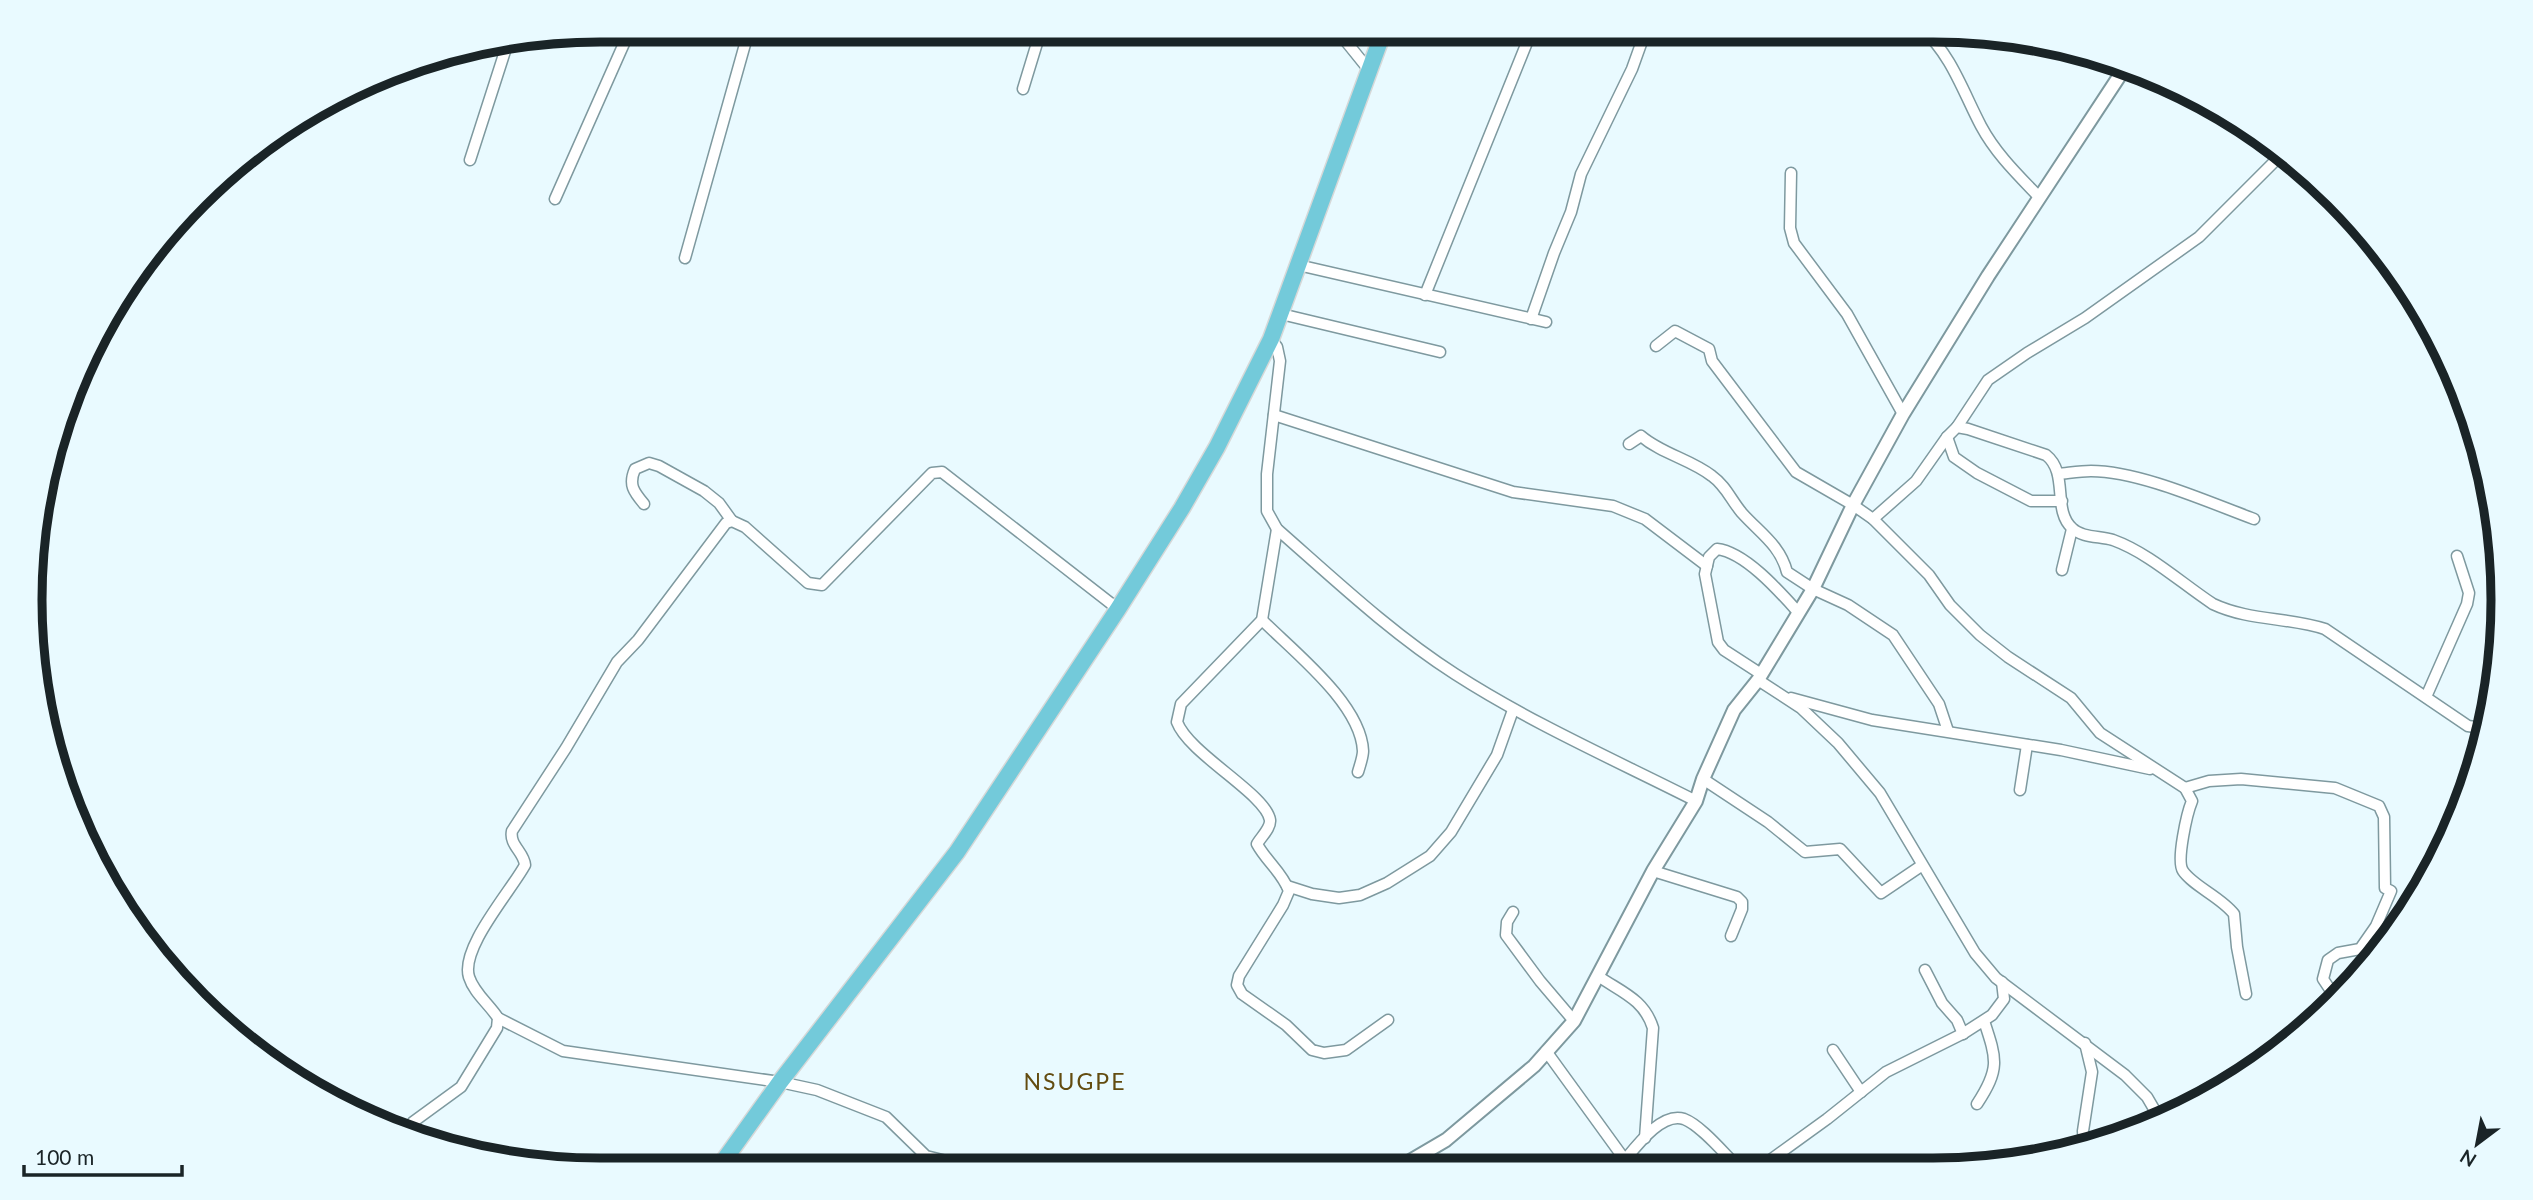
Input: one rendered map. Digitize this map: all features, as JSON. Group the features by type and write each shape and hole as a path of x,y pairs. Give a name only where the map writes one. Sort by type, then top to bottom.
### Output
{"main road":[{"path":"726,1158 780,1082 957,852 1118,609 1210,459 1271,339 1380,42"}],"street":[{"path":"555,199 625,42"},
{"path":"685,258 746,42"},
{"path":"1023,89 1037,42"},
{"path":"1346,42 1369,70"},
{"path":"1425,295 1527,42"},
{"path":"1531,319 1554,253 1572,212 1585,163 1632,69 1642,42"},
{"path":"1934,42 1944,54 1986,134 2010,168 2039,197"},
{"path":"470,160 504,51"},
{"path":"1415,1158 1446,1140 1534,1066 1574,1021 1653,871 1696,801 1734,710 1760,677 1813,589 1853,505 1903,414 2039,197 2120,75"},
{"path":"1873,519 1916,481 1988,380 2104,305 2199,237 2276,160"},
{"path":"1791,173 1790,228 1794,243 1847,314 1903,414"},
{"path":"1298,265 1546,322"},
{"path":"1281,314 1440,352"},
{"path":"1656,346 1675,331 1709,349 1712,361 1796,472 1873,519 1929,575 1956,612 1980,635 2008,657 2071,698 2100,733 2185,788 2192,801 2187,813 2180,865 2186,875 2234,914 2246,994"},
{"path":"1271,339 1277,347 1280,361 1267,474 1266,511 1277,529 1406,639 1453,674 1513,709 1696,801"},
{"path":"1274,415 1513,492 1619,509 1645,519 1707,566"},
{"path":"1957,427 2052,459 2058,474 2064,520 2073,529 2128,547 2226,610 2255,618 2325,629 2468,726 2476,726"},
{"path":"1629,444 1641,436 1655,448 1711,475 1727,489 1745,516 1773,542 1785,562 1787,572 1813,589 1848,605 1893,635 1939,704 1948,731"},
{"path":"1947,437 1954,457 1977,473 2031,501 2062,501"},
{"path":"644,504 634,492 631,478 635,470 649,463 704,491 719,503 732,522"},
{"path":"934,1158 926,1156 886,1117 817,1090 780,1082 563,1051 498,1018 474,988 468,972 473,948 525,865 511,839 512,831 617,662 638,640 726,523 732,522 745,527 808,583 822,585 932,473 942,472 1118,609"},
{"path":"2058,474 2098,472 2140,480 2193,495 2254,519"},
{"path":"1277,529 1262,620 1181,704 1177,722 1187,738 1264,810 1270,822 1257,844 1289,891 1239,976 1237,985 1242,994 1286,1025 1312,1050 1324,1053 1346,1050 1388,1020"},
{"path":"2062,570 2073,529"},
{"path":"1798,612 1769,580 1727,550 1717,549 1709,557 1705,575 1718,642 1724,650 1801,708 1838,743 1880,793 1975,953 2002,982 2125,1075 2147,1097 2156,1112"},
{"path":"2426,697 2467,604 2469,593 2457,556"},
{"path":"1262,620 1345,704 1359,728 1363,752 1358,772"},
{"path":"1781,695 1872,720 2027,745 2157,771"},
{"path":"1287,886 1312,894 1339,898 1360,895 1387,883 1430,856 1451,832 1496,755 1513,709"},
{"path":"2020,790 2027,745"},
{"path":"1703,779 1769,822 1805,852 1840,849 1881,893 1921,866"},
{"path":"2185,788 2209,781 2241,779 2335,788 2379,806 2384,817 2385,888 2391,891 2376,926 2360,949 2338,953 2328,960 2323,978 2331,991"},
{"path":"1653,871 1737,897 1742,902 1742,909 1731,936"},
{"path":"1513,912 1507,922 1506,935 1539,981 1574,1021"},
{"path":"1925,970 1942,1003 1957,1020 1963,1034"},
{"path":"1598,976 1642,1004 1653,1028 1645,1138"},
{"path":"1773,1158 1886,1072 1963,1034 1992,1015 2004,999 2002,982"},
{"path":"411,1125 467,1080 497,1028 498,1018"},
{"path":"1977,1104 1991,1083 1995,1067 1992,1045 1984,1021"},
{"path":"2084,1137 2092,1072 2085,1043"},
{"path":"1833,1050 1861,1092"},
{"path":"1546,1051 1619,1158"},
{"path":"1627,1158 1667,1119 1683,1119 1699,1129 1729,1158"}],"district":[{"name":"NSUGPE","path":"1075,1082"}]}
